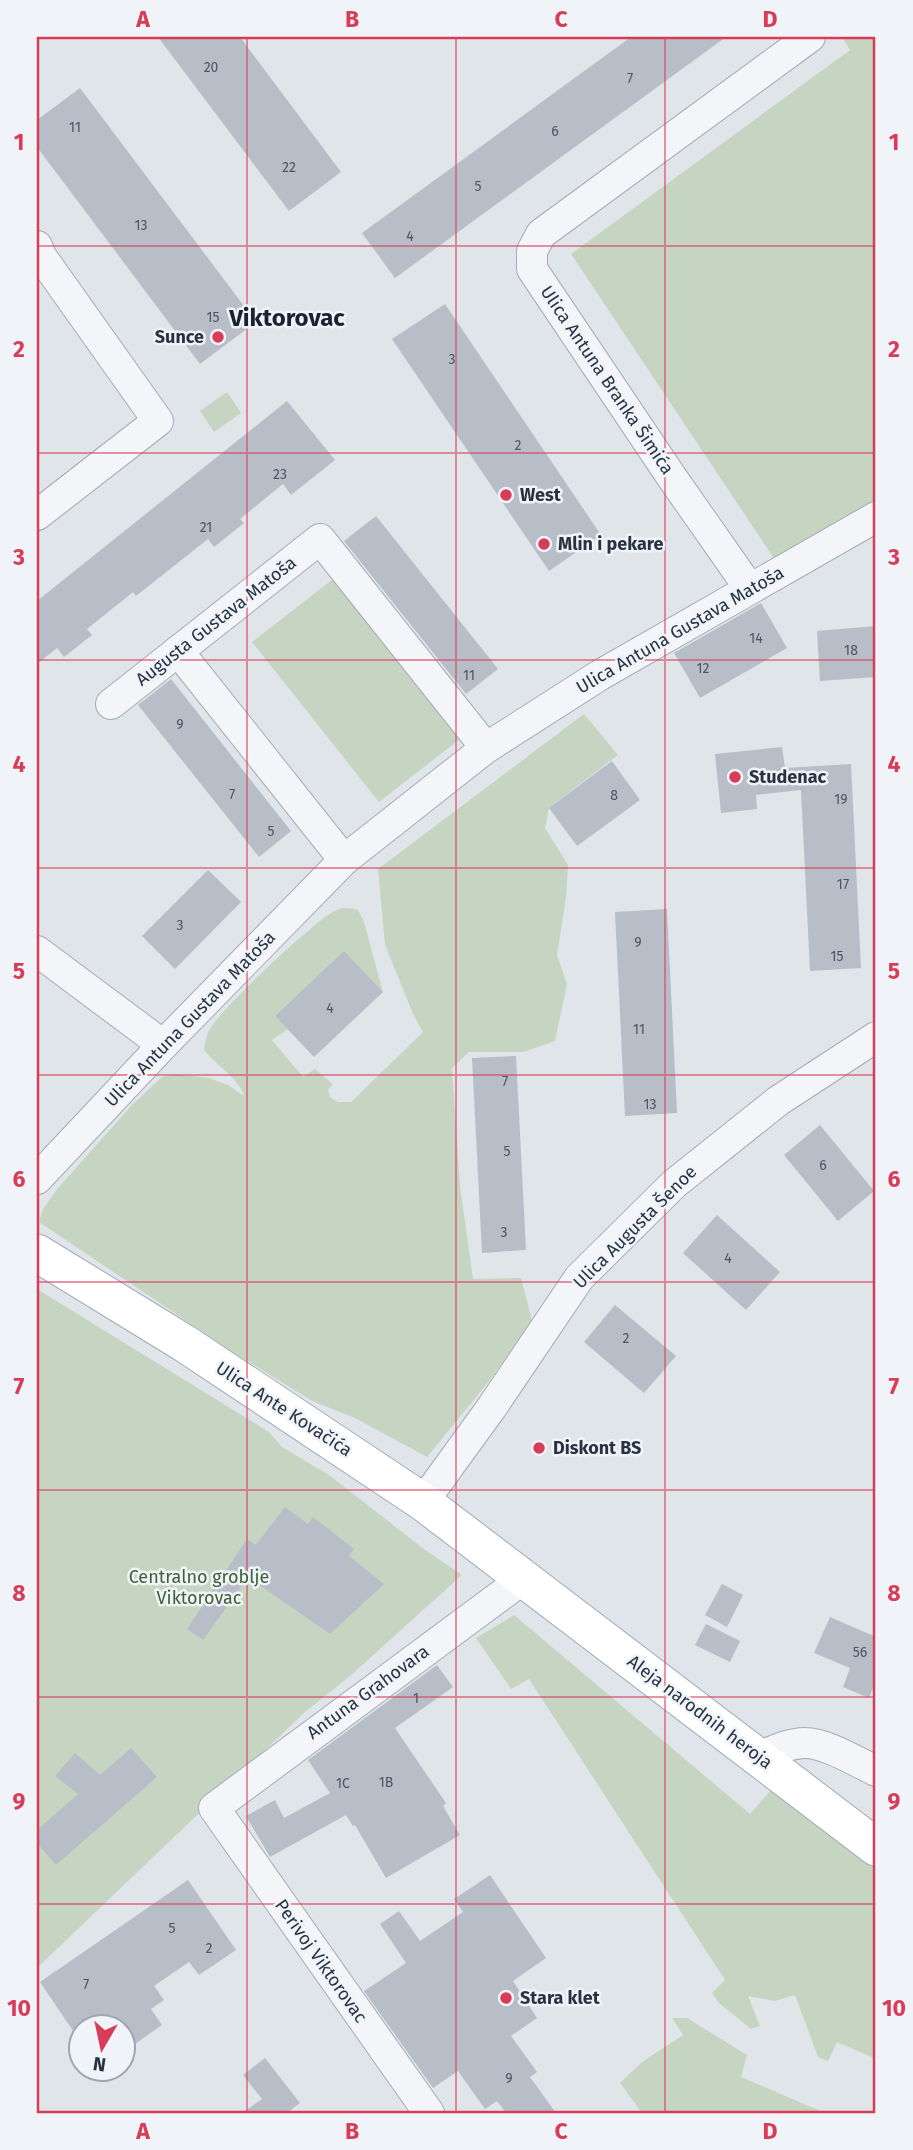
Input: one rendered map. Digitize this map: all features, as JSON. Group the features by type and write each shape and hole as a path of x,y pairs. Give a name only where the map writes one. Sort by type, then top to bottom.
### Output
{"main road":[{"name":"Ulica Ante Kovačića","path":"37,1253 184,1343 423,1502 523,1579"},
{"name":"Aleja narodnih heroja","path":"523,1579 876,1847"}],"street":[{"name":"Ulica Antuna Branka Šimića","path":"750,589 532,269 532,251 541,234 810,37"},
{"path":"37,246 41,256 158,421 37,515"},
{"name":"Ulica Antuna Gustava Matoša","path":"37,1179 163,1045 344,860 486,748 600,675 876,517"},
{"name":"Augusta Gustava Matoša","path":"111,704 320,539 486,748"},
{"path":"178,651 344,860"},
{"path":"37,951 163,1045"},
{"name":"Ulica Augusta Šenoe","path":"423,1502 492,1407 579,1278 674,1184 778,1101 876,1037"},
{"name":"Antuna Grahovara","path":"214,1808 523,1579"},
{"path":"759,1757 786,1746 807,1742 827,1748 876,1771"},
{"name":"Perivoj Viktorovac","path":"214,1808 429,2113"}],"green space":[{"path":"842,37 876,37 876,503 775,560 571,254 850,50"},
{"path":"227,392 241,413 214,432 200,411"},
{"path":"333,579 460,739 379,802 252,642"},
{"path":"584,714 618,755 549,808 545,828 568,865 557,955 567,984 555,1041 523,1052 469,1052 452,1068 460,1186 473,1279 521,1278 532,1321 490,1380 427,1457 355,1418 312,1401 233,1352 39,1222 43,1209 58,1188 132,1105 162,1077 175,1074 209,1078 228,1085 244,1096 232,1078 204,1050 209,1031 249,985 291,946 327,916 345,908 358,910 364,922 383,992 344,952 275,1016 288,1029 272,1040 303,1077 315,1069 333,1084 328,1090 330,1097 338,1102 351,1102 423,1032 385,945 378,869"},
{"name":"Centralno groblje Viktorovac","path":"37,1289 269,1432 282,1447 329,1475 462,1575 350,1676 305,1712 37,1968"},
{"path":"514,1615 750,1814 772,1789 876,1865 876,2059 837,2042 828,2061 818,2057 795,1995 775,2001 748,1996 760,2026 751,2029 719,2003 712,1993 725,1980 529,1679 511,1689 476,1638"},
{"path":"672,2018 687,2018 747,2055 741,2077 825,2113 642,2113 620,2083 642,2062 683,2035"}],"building":[{"path":"158,37 240,37 341,172 289,211"},
{"path":"631,37 726,37 395,278 362,233"},
{"path":"80,88 256,322 200,364 37,147 37,120"},
{"path":"445,304 601,535 549,571 392,339"},
{"path":"287,401 335,460 291,495 283,484 240,519 244,523 214,547 208,539 136,596 133,592 87,629 92,635 64,657 57,648 37,664 37,601"},
{"path":"376,516 498,669 466,694 344,541"},
{"path":"761,603 787,648 700,698 674,653"},
{"path":"876,626 876,677 820,681 817,631"},
{"path":"171,679 291,831 259,857 138,705"},
{"path":"782,747 785,768 851,764 861,968 810,971 801,790 756,795 757,809 721,813 715,754"},
{"path":"612,761 640,800 577,846 549,808"},
{"path":"208,870 241,902 175,969 142,936"},
{"path":"667,909 677,1113 625,1116 615,912"},
{"path":"344,951 383,992 314,1057 275,1016"},
{"path":"516,1056 526,1250 482,1253 472,1058"},
{"path":"820,1125 874,1191 838,1221 784,1155"},
{"path":"717,1215 780,1272 746,1310 683,1253"},
{"path":"615,1305 676,1356 644,1393 584,1342"},
{"path":"285,1507 308,1524 313,1517 354,1549 349,1556 384,1584 330,1634 248,1577 203,1640 187,1629 247,1539 256,1545"},
{"path":"722,1584 743,1595 727,1627 705,1615"},
{"path":"830,1617 876,1637 876,1680 869,1698 843,1687 850,1668 814,1653"},
{"path":"706,1624 740,1641 730,1662 695,1645"},
{"path":"437,1665 453,1687 395,1728 446,1803 443,1806 460,1835 386,1878 355,1825 353,1826 346,1815 270,1857 246,1816 275,1800 284,1818 330,1793 308,1760"},
{"path":"131,1748 157,1777 56,1865 37,1843 37,1830 78,1794 55,1776 75,1753 100,1775"},
{"path":"490,1875 546,1958 513,1981 537,2018 511,2036 537,2072 530,2077 556,2113 506,2113 497,2101 485,2109 458,2071 433,2088 364,1991 406,1963 380,1924 399,1911 420,1941 463,1912 454,1899"},
{"path":"188,1880 236,1950 199,1975 189,1962 154,1986 164,2000 151,2009 162,2025 136,2043 136,2014 66,2014 66,2020 40,1982"},
{"path":"265,2058 300,2103 287,2113 242,2113 262,2099 243,2075"}],"place":[{"name":"Sunce","path":"218,337"},
{"name":"West","path":"506,495"},
{"name":"Mlin i pekare","path":"544,544"},
{"name":"Studenac","path":"735,777"},
{"name":"Diskont BS","path":"539,1448"},
{"name":"Stara klet","path":"506,1998"}],"district":[{"name":"Viktorovac","path":"287,318"}]}
